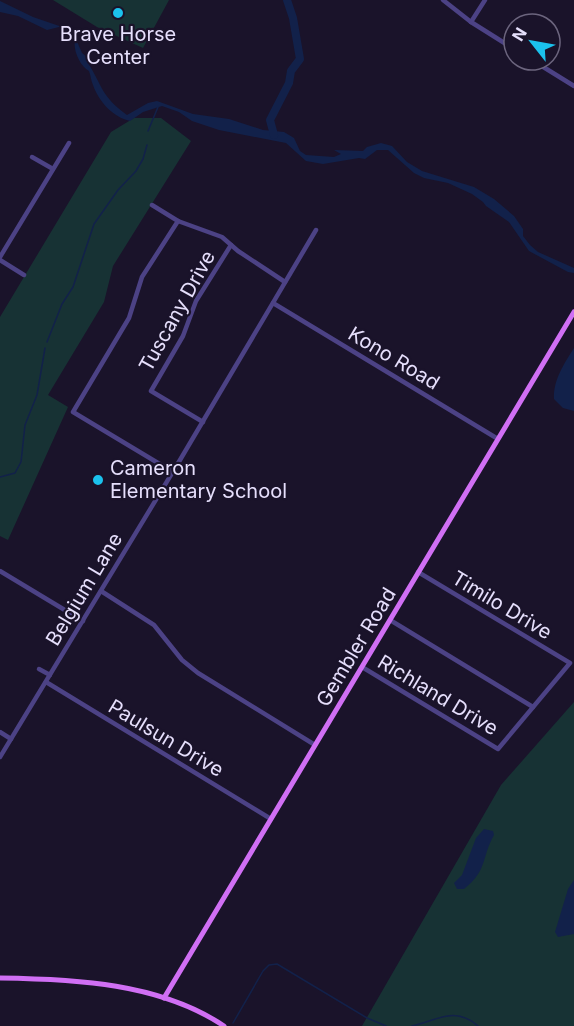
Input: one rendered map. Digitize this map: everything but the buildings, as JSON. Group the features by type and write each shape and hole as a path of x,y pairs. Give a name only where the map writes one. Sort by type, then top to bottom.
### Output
{"main road":[{"name":"Gembler Road","path":"164,998 574,312"},
{"path":"0,978 95,984 138,990 198,1011 224,1026"}],"street":[{"path":"443,0 471,22 502,41"},
{"path":"471,22 485,0"},
{"path":"551,72 574,86"},
{"path":"24,275 0,259 69,142"},
{"path":"32,157 53,169"},
{"path":"152,205 178,221 217,234 285,282"},
{"path":"173,471 72,412 132,314 142,277 178,221"},
{"name":"Belgium Lane","path":"0,757 203,422 316,230"},
{"name":"Tuscany Drive","path":"203,422 151,391 183,336 196,301 231,245"},
{"name":"Kono Road","path":"273,303 498,439"},
{"path":"229,362 237,363"},
{"path":"0,571 83,621"},
{"name":"Timilo Drive","path":"418,572 570,663 533,707"},
{"path":"101,591 154,625 182,660 198,673 315,745"},
{"path":"390,620 533,707"},
{"name":"Richland Drive","path":"362,667 498,749 533,707"},
{"name":"Belgium Lane","path":"39,669 50,675"},
{"name":"Paulsun Drive","path":"46,682 271,819"},
{"path":"0,732 11,739"}],"green space":[{"name":"Brave Horse Center","path":"53,0 169,0 143,48 97,27"},
{"path":"134,118 161,118 191,141 113,266 104,302 48,395 68,407 8,540 0,536 0,317 111,132"},
{"path":"574,702 574,1026 362,1026 501,785"}],"water":[{"path":"0,1 33,17 68,29 75,37 82,53 89,59 88,63 107,97 127,115 148,103 157,101 193,114 229,119 263,130 284,132 294,138 300,151 306,155 334,157 341,154 334,150 363,151 367,147 381,143 392,146 407,162 422,171 474,187 494,199 514,216 530,245 538,252 574,268 574,273 529,251 509,222 472,194 448,183 424,178 414,173 388,150 377,150 365,159 323,164 306,161 286,143 219,130 192,121 179,112 162,106 143,112 130,121 124,119 107,108 99,97 89,71 78,58 75,41 59,27 47,30 18,16 0,12"},
{"path":"574,348 574,411 563,408 554,399 554,392 557,379"},
{"path":"484,829 493,831 494,835 481,870 464,889 457,889 454,883 462,875 476,838"},
{"path":"574,880 574,934 558,937 555,932 568,889"}],"waterway":[{"path":"274,135 270,120 289,83 291,71 300,59 293,18 287,0"},
{"path":"148,131 158,107"},
{"path":"47,342 62,304 73,287 94,224 118,190 136,171 147,145"},
{"path":"0,477 15,473 21,462 25,425 37,395 45,348"},
{"path":"233,1023 263,971 269,965 277,964 367,1018 386,1026"},
{"path":"412,1026 446,1016 462,1017 478,1026"}],"place":[{"name":"Brave Horse Center","path":"118,13"},
{"name":"Cameron Elementary School","path":"98,480"}]}
